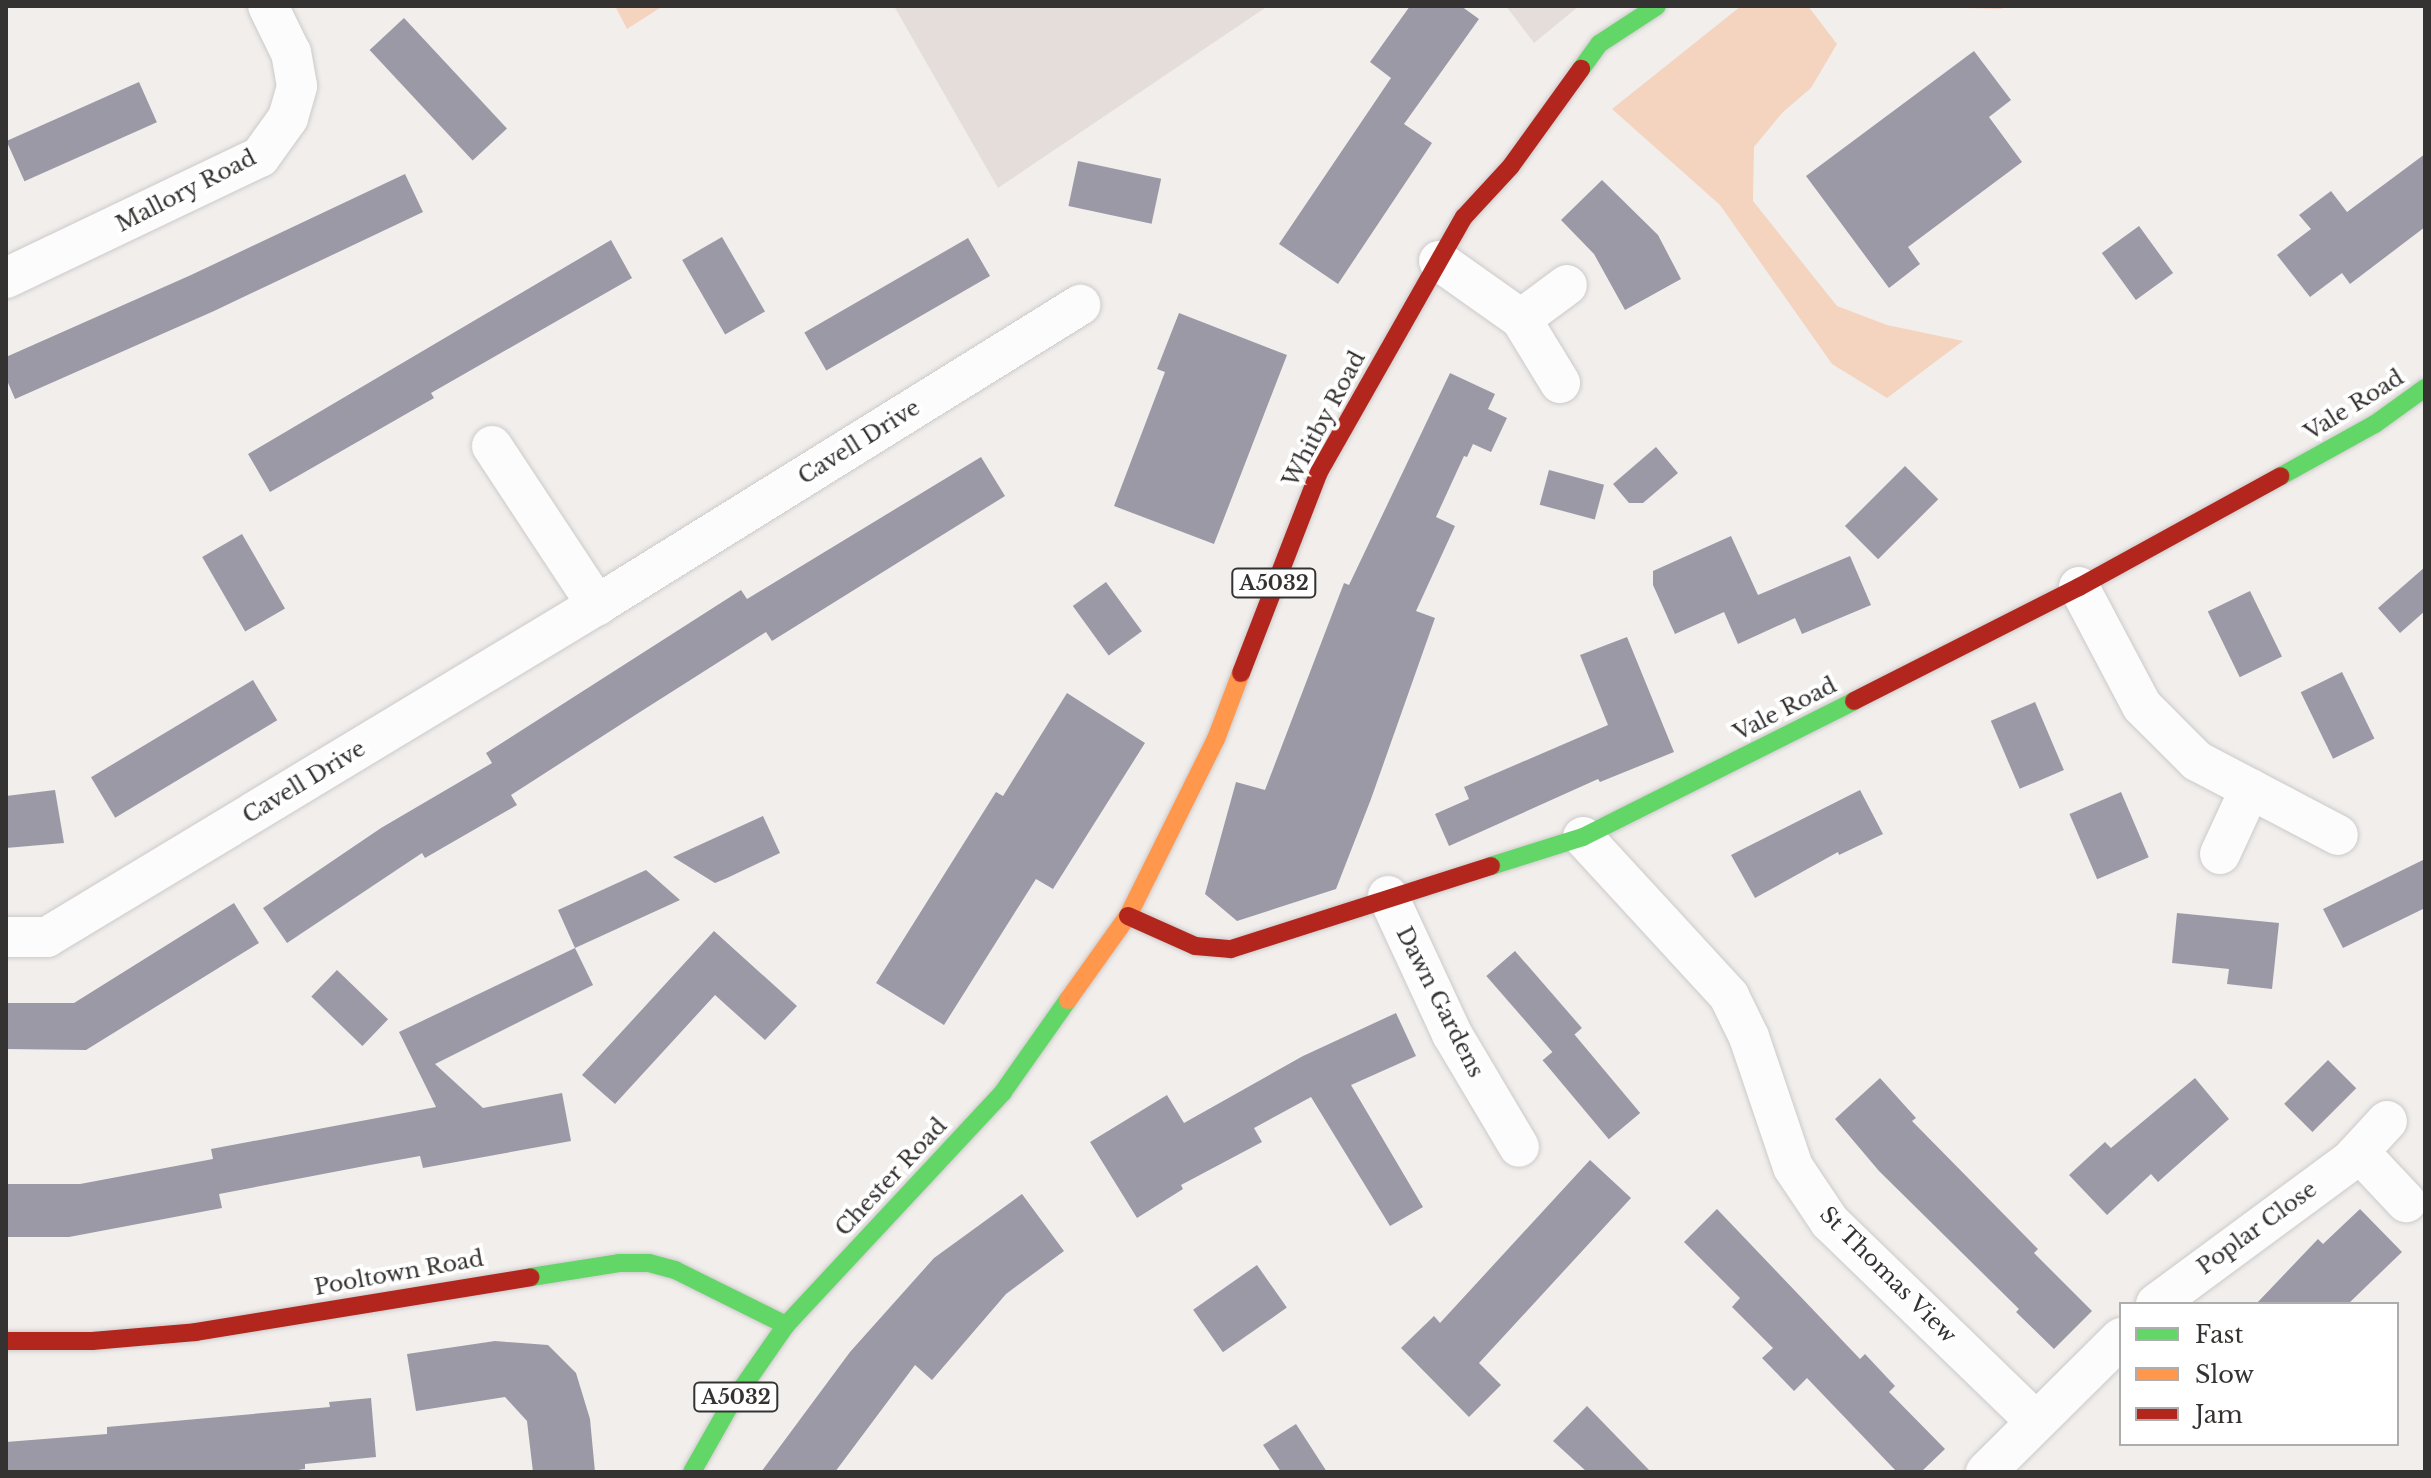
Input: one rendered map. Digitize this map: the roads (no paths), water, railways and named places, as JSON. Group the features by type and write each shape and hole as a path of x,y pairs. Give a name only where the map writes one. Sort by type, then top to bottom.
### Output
{"street":[{"name":"Mallory Road","path":"6,278 260,157 288,118 297,86 291,53 268,6"},
{"name":"Whitby Road","path":"1128,916 1216,739 1319,472 1464,217 1511,166 1599,44 1657,6"},
{"path":"1439,261 1521,319 1560,383"},
{"path":"1521,319 1567,285"},
{"name":"Cavell Drive","path":"6,937 47,937 597,605 1080,305"},
{"name":"Vale Road","path":"1128,916 1195,946 1231,949 1388,896 1583,837 2079,587 2375,424 2425,388"},
{"path":"492,446 597,605"},
{"path":"2079,587 2142,706 2197,761 2338,835"},
{"path":"2220,854 2250,789"},
{"name":"St Thomas View","path":"1583,837 1729,996 1749,1037 1793,1167 1830,1222 2035,1421"},
{"name":"Dawn Gardens","path":"1388,896 1452,1034 1519,1147"},
{"name":"Chester Road","path":"692,1472 729,1407 786,1325 1003,1092 1128,916"},
{"name":"Poplar Close","path":"2159,1302 2359,1152 2387,1121"},
{"path":"2359,1152 2406,1202"},
{"name":"Pooltown Road","path":"6,1341 92,1341 196,1332 619,1263 649,1263 675,1270 786,1325"},
{"path":"1986,1472 2119,1340"}]}
